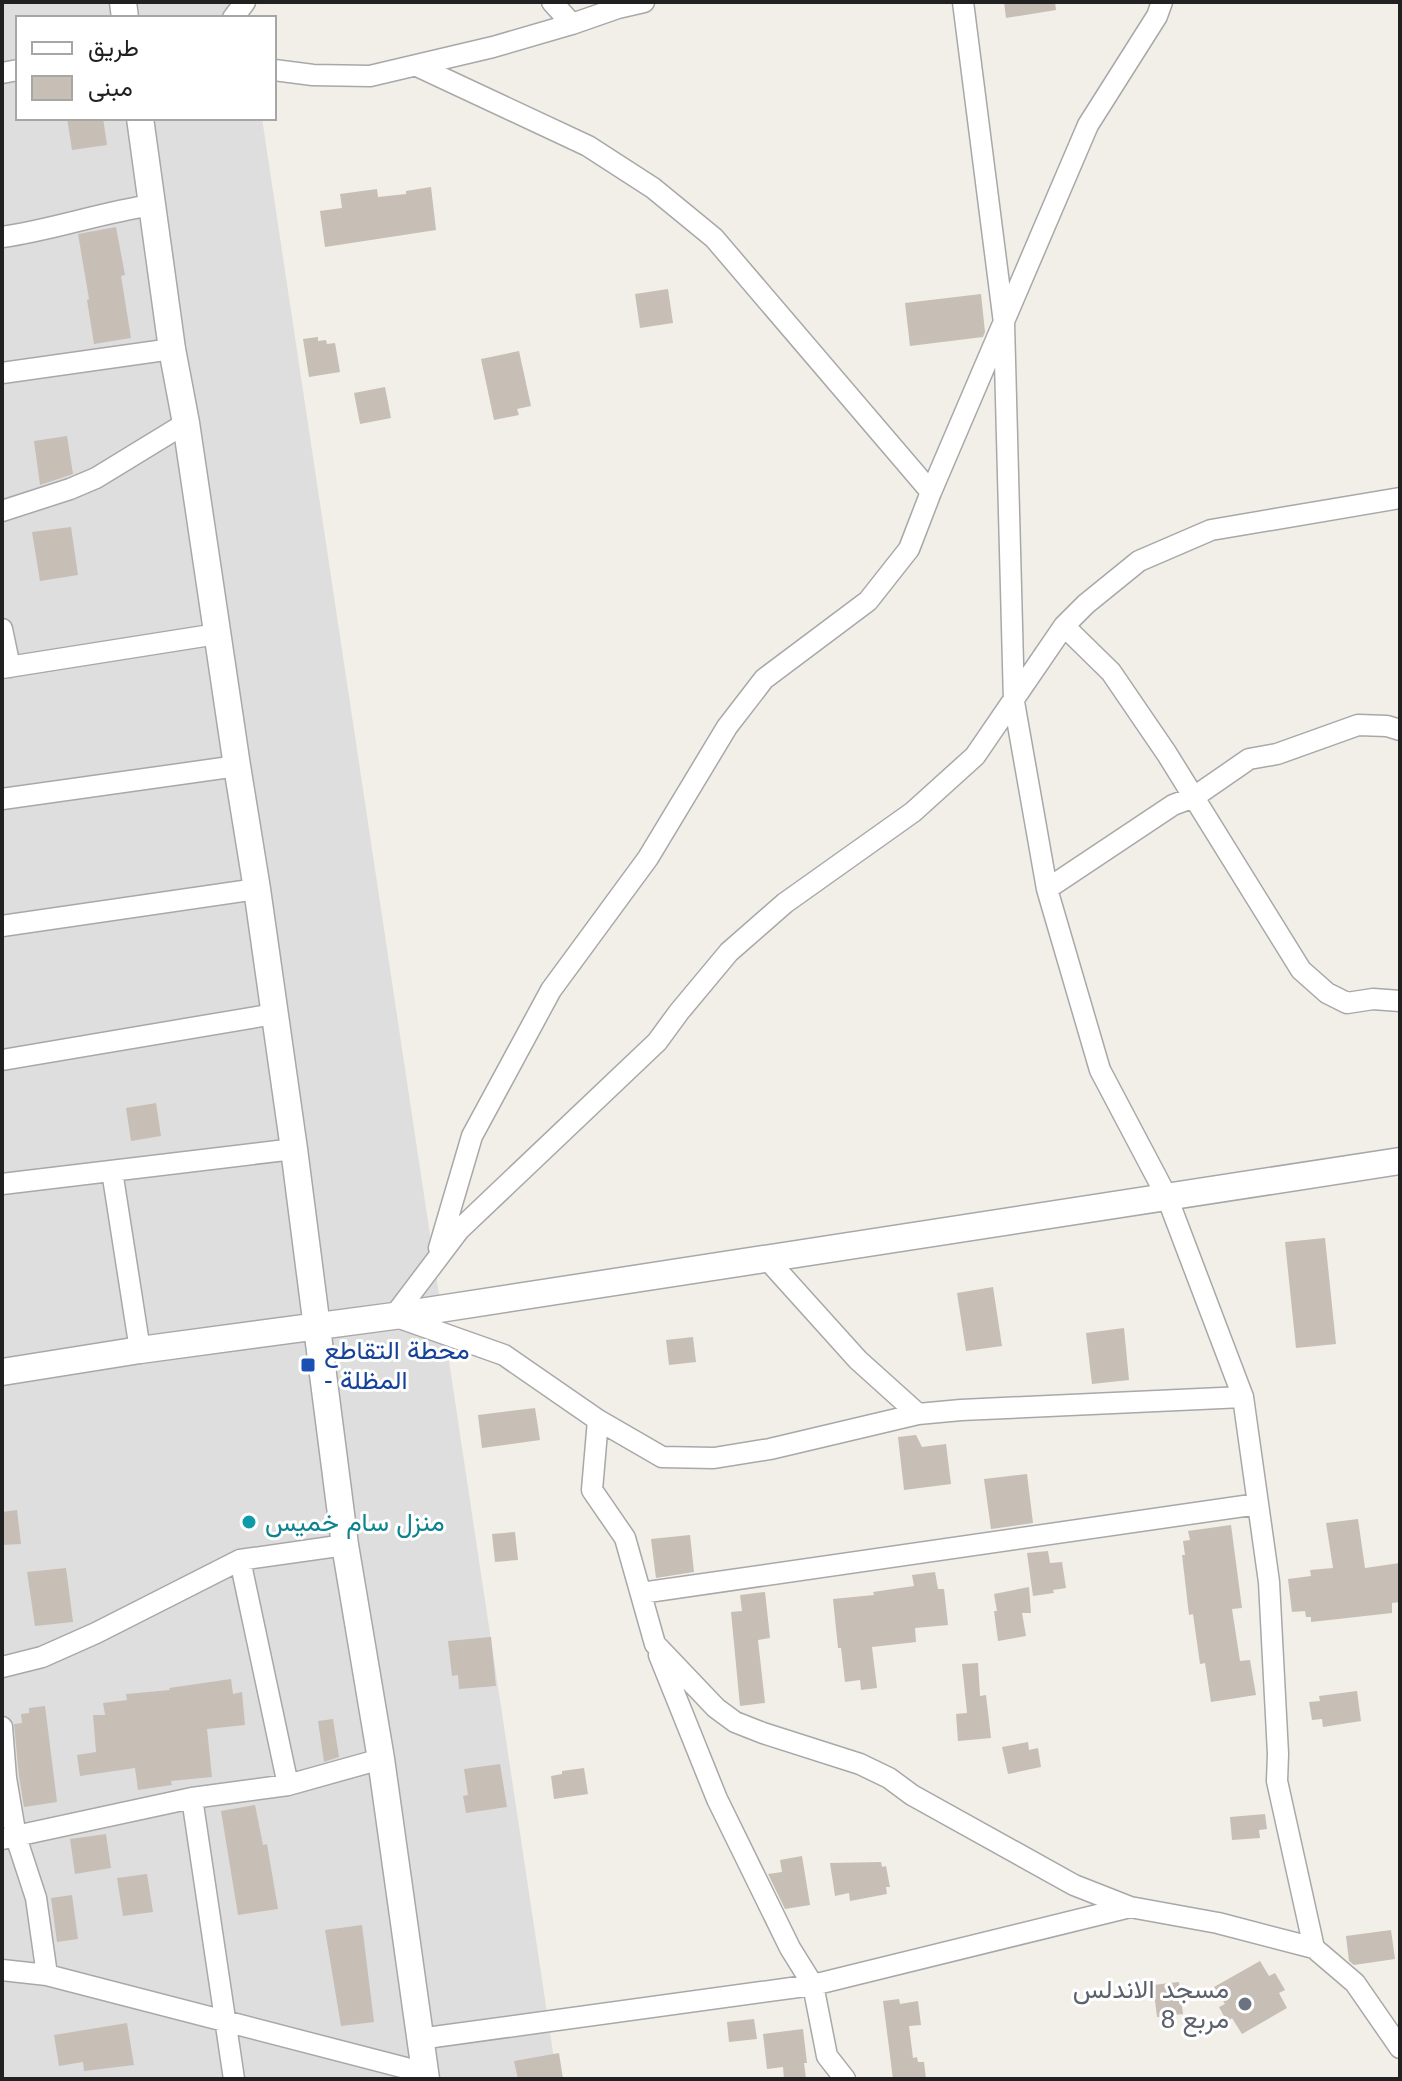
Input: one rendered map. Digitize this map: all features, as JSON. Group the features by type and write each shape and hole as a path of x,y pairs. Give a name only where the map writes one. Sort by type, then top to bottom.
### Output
{"street":[{"path":"552,2 572,24"},
{"path":"276,70 313,75 370,76 493,47 644,2"},
{"path":"963,2 1004,323 1014,702 1047,889 1100,1070 1167,1197 1243,1397 1269,1582 1277,1781 1314,1948"},
{"path":"435,1261 472,1136 551,990 648,858 727,727 764,679 868,601 909,549 1088,125 1157,16 1162,2"},
{"path":"417,66 588,146 653,188 714,238 931,492"},
{"path":"2,1970 47,1975 425,2076 381,1759 345,1545 257,889 172,349 140,120"},
{"path":"2,237 153,205"},
{"path":"2,373 172,349"},
{"path":"2,511 96,478 186,423"},
{"path":"394,1316 459,1230 657,1042 729,952 785,903 913,812 975,756 1064,626 1086,604 1139,561 1211,530 1400,498"},
{"path":"1064,626 1111,672 1167,754 1301,970 1327,993 1347,1003 1373,999 1400,1001"},
{"path":"2,629 6,667 217,634"},
{"path":"1047,889 1173,805 1194,797 1249,759 1277,754 1358,725 1387,726 1400,730"},
{"path":"2,799 237,766"},
{"path":"2,926 257,889"},
{"path":"2,1060 274,1014"},
{"path":"2,1184 294,1149"},
{"path":"2,1372 394,1316 1400,1161"},
{"path":"112,1171 140,1350"},
{"path":"767,1259 858,1360 918,1414"},
{"path":"394,1316 504,1355 598,1420 662,1457 714,1458 770,1449 918,1414 1243,1397"},
{"path":"598,1420 592,1490 625,1538 655,1644 717,1799 790,1948 813,1985 827,2056 845,2079"},
{"path":"641,1593 1258,1504"},
{"path":"2,1667 42,1657 96,1633 240,1560 345,1545"},
{"path":"240,1560 288,1785"},
{"path":"655,1644 716,1708 735,1722 860,1764 1074,1885 1130,1907 1218,1923 1314,1948 1355,1983 1400,2048"},
{"path":"2,1727 9,1838 36,1898 47,1975"},
{"path":"9,1838 192,1798 288,1785 381,1759"},
{"path":"192,1798 234,2079"},
{"path":"419,2039 813,1985 1130,1907"}],"shaded area":[{"path":"2,2 245,2 247,16 16,16 16,120 262,120 557,2079 2,2079"}],"building":[{"path":"1004,2 1055,2 1056,10 1006,18"},
{"path":"67,120 103,120 107,145 72,150"},
{"path":"431,187 436,230 325,247 320,211 342,208 340,194 377,189 378,197"},
{"path":"116,227 125,275 121,276 131,338 94,344 78,234"},
{"path":"668,289 673,323 640,328 635,294"},
{"path":"981,294 983,337 910,346 905,303"},
{"path":"318,337 318,341 335,343 340,372 309,377 303,339"},
{"path":"519,351 531,406 517,409 519,415 494,420 481,359"},
{"path":"385,387 391,418 360,424 354,393"},
{"path":"67,436 73,474 40,485 34,441"},
{"path":"71,527 78,575 40,581 32,532"},
{"path":"156,1103 161,1136 131,1141 126,1108"},
{"path":"1325,1238 1336,1344 1296,1348 1285,1242"},
{"path":"993,1287 1002,1346 966,1351 957,1293"},
{"path":"1124,1328 1129,1380 1092,1384 1086,1333"},
{"path":"693,1337 696,1362 669,1365 666,1340"},
{"path":"535,1408 540,1440 482,1448 478,1415"},
{"path":"916,1435 922,1447 946,1444 951,1484 904,1490 898,1437"},
{"path":"1027,1474 1033,1523 991,1529 984,1479"},
{"path":"17,1510 21,1544 2,1545 2,1512"},
{"path":"1358,1519 1365,1568 1400,1563 1400,1602 1392,1603 1392,1613 1311,1622 1305,1611 1292,1612 1288,1579 1311,1576 1310,1570 1333,1568 1326,1523"},
{"path":"1231,1525 1242,1608 1232,1609 1240,1661 1250,1660 1256,1695 1211,1702 1205,1663 1200,1664 1193,1614 1189,1615 1183,1541 1190,1540 1188,1531"},
{"path":"515,1532 518,1560 495,1562 492,1534"},
{"path":"690,1535 694,1572 656,1578 651,1539"},
{"path":"1048,1551 1050,1563 1062,1562 1066,1588 1033,1596 1027,1553"},
{"path":"66,1568 73,1622 35,1626 27,1572"},
{"path":"935,1572 938,1589 944,1589 948,1625 915,1628 916,1642 872,1647 877,1688 861,1690 860,1680 845,1682 833,1599 874,1595 873,1592 914,1586 912,1575"},
{"path":"1029,1587 1031,1613 1022,1613 1026,1636 998,1641 994,1594"},
{"path":"765,1592 770,1638 758,1640 765,1703 740,1706 731,1612 742,1611 740,1595"},
{"path":"491,1637 496,1686 459,1689 458,1675 452,1676 448,1641"},
{"path":"978,1663 980,1696 986,1695 991,1738 958,1741 956,1714 967,1713 962,1664"},
{"path":"231,1679 233,1694 242,1692 245,1725 207,1729 212,1777 171,1781 172,1785 138,1790 135,1768 80,1776 77,1755 96,1752 93,1715 105,1715 103,1703 127,1700 126,1694"},
{"path":"1357,1691 1361,1721 1323,1727 1322,1719 1312,1720 1309,1702 1320,1701 1319,1696"},
{"path":"45,1706 57,1802 24,1807 14,1724 22,1723 21,1714 29,1713 29,1708"},
{"path":"333,1719 339,1757 324,1762 318,1721"},
{"path":"1028,1742 1029,1750 1038,1748 1041,1767 1008,1774 1002,1747"},
{"path":"500,1764 507,1807 466,1813 463,1796 468,1795 464,1769"},
{"path":"584,1768 588,1794 554,1799 551,1776"},
{"path":"255,1805 263,1845 267,1844 278,1909 238,1915 221,1811"},
{"path":"1265,1814 1267,1829 1259,1830 1260,1838 1232,1840 1230,1817"},
{"path":"106,1834 111,1868 75,1874 70,1839"},
{"path":"802,1856 810,1905 785,1909 768,1874 782,1872 780,1860"},
{"path":"881,1862 882,1867 886,1866 890,1887 886,1887 887,1894 850,1901 849,1893 835,1896 830,1863"},
{"path":"147,1874 153,1912 123,1916 117,1878"},
{"path":"72,1895 78,1939 57,1942 51,1898"},
{"path":"362,1925 374,2022 341,2026 325,1930"},
{"path":"1391,1930 1395,1959 1354,1965 1349,1961 1346,1936"},
{"path":"1260,1961 1269,1976 1275,1973 1285,1990 1279,1993 1287,2008 1242,2034 1232,2018 1227,2022 1219,2007 1225,2004 1214,1987"},
{"path":"1179,1982 1183,2014 1157,2017 1153,1985"},
{"path":"899,1999 900,2004 918,2001 921,2025 909,2026 913,2058 924,2062 926,2079 893,2079 883,2001"},
{"path":"754,2019 757,2039 729,2042 727,2022"},
{"path":"127,2023 134,2065 84,2071 83,2062 59,2066 54,2035"},
{"path":"803,2029 806,2079 784,2079 783,2067 767,2069 763,2034"},
{"path":"559,2053 563,2079 518,2079 514,2061"}],"place":[{"name":"محطة التقاطع - المظلة","path":"308,1365"},
{"name":"منزل سام خميس","path":"249,1522"},
{"name":"مسجد الاندلس مربع 8","path":"1245,2004"}]}
